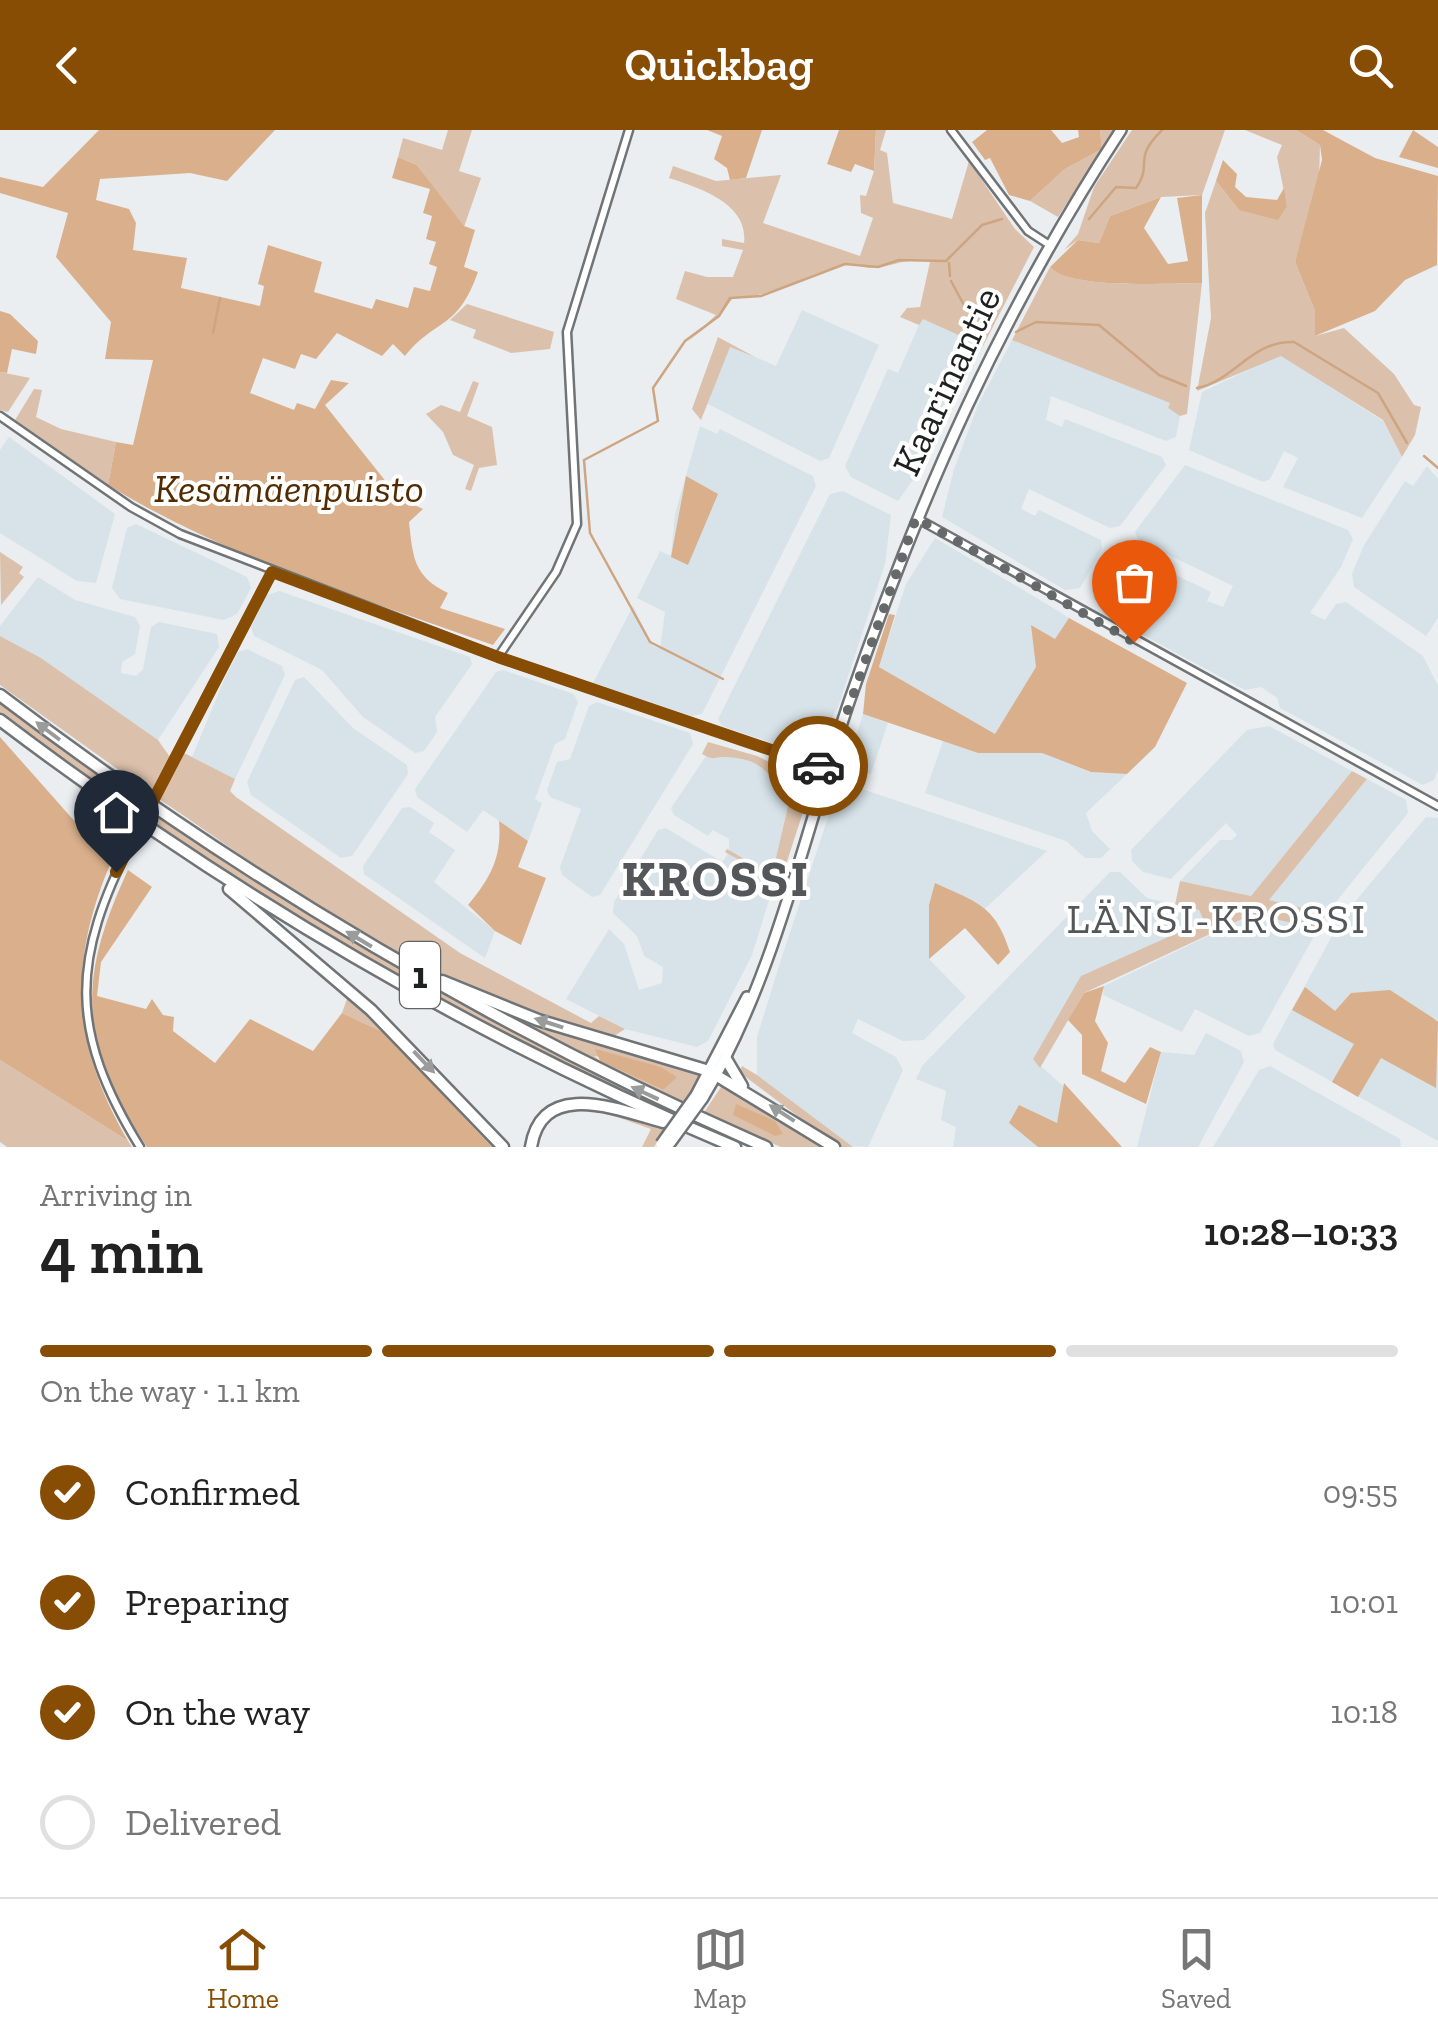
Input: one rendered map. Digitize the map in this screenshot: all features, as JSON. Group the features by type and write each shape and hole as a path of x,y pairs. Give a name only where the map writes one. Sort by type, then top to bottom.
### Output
{"highway":[{"name":"1","path":"0,695 216,851 396,962 572,1057 766,1147"},
{"name":"1","path":"0,720 193,860 338,950 456,1016 735,1147"},
{"path":"193,860 372,1010 502,1147"},
{"path":"396,962 538,1020 713,1073 834,1147"},
{"path":"726,1059 746,1090"},
{"path":"531,1147 545,1115 579,1102 698,1132"}],"main road":[{"name":"Kaarinantie","path":"713,1073 726,1059 765,958 916,518 976,378 1048,244 1120,130"},
{"name":"Kaarinantie","path":"664,1146 713,1073 765,958"}],"street":[{"path":"498,657 556,572 577,524 567,332 629,130"},
{"path":"951,130 1028,231 1048,244"},
{"path":"0,416 145,516 272,572 498,657 827,769"},
{"path":"916,518 1438,806"},
{"path":"140,1147 100,1074 86,1000 96,920 133,839 272,572"}],"shaded area":[{"path":"448,130 472,130 459,171 481,178 464,227 417,165 398,157 403,138 442,150"},
{"path":"876,130 886,130 880,150 887,153 893,203 952,219 969,161 1015,229 1034,247 983,346 923,319 919,325 900,317 907,308 920,307 930,262 916,260 875,268 844,265 776,290 733,298 719,317 687,342 716,315 676,299 685,271 707,277 733,277 743,250 722,246 722,239 744,243 743,229 739,218 720,200 669,178 673,166 716,181 781,175 763,223 860,256 873,218 861,213 860,195 866,196 874,171"},
{"path":"1100,130 1114,130 1102,149"},
{"path":"1132,130 1225,130 1202,195 1161,197 1110,216 1099,243 1078,240 1064,250 1078,234 1094,187"},
{"path":"1245,130 1296,130 1320,145 1319,183 1295,262 1315,311 1315,336 1344,328 1394,374 1414,405 1421,407 1415,435 1402,457 1383,420 1281,356 1197,391 1211,318 1205,213 1216,181 1239,210 1287,206 1277,157 1282,145"},
{"path":"1102,149 1058,217 1030,201 1065,169"},
{"path":"1050,267 1061,274 1098,282 1202,283 1187,414 1180,416 1168,408 1170,403 1012,340"},
{"path":"467,304 554,332 550,349 511,353 473,338 476,330 450,320"},
{"path":"802,310 879,345 829,458 820,461 704,402 730,346 776,366"},
{"path":"922,318 983,346 929,457 898,501 851,477 845,466 888,369 898,373"},
{"path":"718,337 755,357 730,347 701,420 692,409"},
{"path":"1012,340 1171,403 1168,408 1180,416 1176,437 1166,441 1051,396 1046,420 1062,427 1065,419 1162,457 1166,465 1120,526 1110,528 1029,489 1021,509 1035,516 1039,510 1101,540 1102,549 1080,588 1065,590 942,517 954,469 978,405"},
{"path":"1280,355 1383,421 1402,457 1362,518 1283,487 1298,458 1284,451 1270,479 1263,482 1189,450 1202,392"},
{"path":"0,372 30,378 8,412 0,410"},
{"path":"473,381 479,383 467,416 492,427 497,465 479,468 471,491 465,489 474,465 453,455 443,432 426,414 441,405 460,412"},
{"path":"34,389 42,390 36,417 61,429 116,442 108,485 15,420"},
{"path":"700,426 717,434 720,429 813,476 816,486 702,714 691,716 593,683 633,606 653,646 660,648 665,612 637,598 660,551 671,556 675,514"},
{"path":"9,437 115,514 96,583 77,581 0,533 0,450"},
{"path":"1185,465 1348,530 1353,539 1341,567 1310,613 1325,620 1336,604 1346,602 1423,656 1438,686 1438,770 1434,780 1423,785 1280,708 1277,698 1261,687 1245,690 1104,614 1093,597 1118,555 1128,552 1211,592 1207,601 1223,607 1233,586 1138,540 1135,532"},
{"path":"1427,466 1438,479 1438,618 1426,636 1354,587 1352,574 1364,545 1405,481 1413,486"},
{"path":"843,491 891,515 885,564 838,707 810,756 722,726 718,719 830,494"},
{"path":"136,524 247,577 251,588 237,614 224,620 120,599 112,588 127,528"},
{"path":"935,538 1125,652 995,735 879,667 906,584"},
{"path":"0,552 23,567 19,573 24,577 1,605"},
{"path":"38,577 75,600 135,617 140,626 135,654 122,662 121,673 136,676 143,669 151,627 159,622 217,634 219,647 158,740 41,658 0,636 0,626"},
{"path":"279,591 470,657 472,664 435,717 437,732 424,751 415,753 363,717 322,670 254,636 251,627 267,595"},
{"path":"0,636 41,658 158,740 170,757 151,793 0,685"},
{"path":"247,649 282,666 285,675 235,779 192,757 238,652"},
{"path":"503,670 574,694 578,702 565,739 555,744 535,799 542,803 528,841 483,810 467,832 417,797 415,789 496,672"},
{"path":"304,677 353,728 407,765 408,774 352,856 341,858 251,795 247,782 295,680"},
{"path":"0,701 162,817 328,924 500,1022 676,1114 674,1117 489,1026 268,904 151,826 0,715"},
{"path":"597,702 690,733 693,744 600,895 592,897 562,875 560,867 581,809 550,797 547,790 557,762 570,759 589,706"},
{"path":"863,714 888,723 871,774 853,769 854,743"},
{"path":"1269,726 1352,771 1251,896 1180,881 1220,840 1232,840 1237,835 1226,823 1171,879 1143,872 1132,861 1131,850 1247,730"},
{"path":"943,741 978,753 1042,753 1090,772 1127,774 1086,813 1092,831 1110,849 1101,858 1085,858 1066,841 925,793"},
{"path":"708,742 757,756 805,779 804,809 780,883 725,852 727,849 772,875 790,798 756,764 702,754"},
{"path":"714,744 800,773 800,779 789,836 752,955 708,1041 697,1047 625,1029 566,999 609,929 624,944 639,990 662,983 663,967 644,956 637,936 613,913 614,902 658,830 666,828 722,862 729,852 729,839 713,830 708,836 674,815 671,808"},
{"path":"182,752 235,779 230,791 236,797 460,953 591,1023 599,1016 625,1029 611,1038 552,1021 450,981 363,935 159,799"},
{"path":"1352,771 1367,779 1269,900 1326,914 1318,929 1253,914 1084,993 1040,1068 1033,1059 1081,976 1204,921 1199,910 1175,905 1180,881 1251,896"},
{"path":"1367,779 1406,800 1408,813 1326,914 1268,901"},
{"path":"850,785 1047,851 976,917 930,899 929,959 966,997 924,1040 903,1041 858,1019 852,1033 896,1057 903,1070 868,1147 851,1146 757,1075 757,1037 778,969 832,805"},
{"path":"410,807 434,823 429,832 455,850 434,882 495,931 485,958 364,874 363,866 402,808"},
{"path":"1426,817 1438,818 1438,1141 1275,1050 1273,1044 1343,916"},
{"path":"1110,872 1120,872 1147,898 1199,910 1204,921 1081,977 1033,1059 1084,1105 1060,1147 953,1147 956,1127 941,1120 946,1091 916,1079 922,1066"},
{"path":"1254,914 1318,929 1260,1033 1249,1036 1195,1009 1182,1032 1103,995 1104,986"},
{"path":"348,996 497,1147 492,1147 383,1032 342,1013"},
{"path":"479,1002 702,1074 683,1104","holes":["594,1056 661,1067 663,1090"]},
{"path":"1206,1033 1241,1051 1244,1062 1198,1147 1137,1147 1161,1052 1194,1055"},
{"path":"0,1060 132,1147 7,1147 0,1142"},
{"path":"742,1066 853,1147 839,1147 739,1072"},
{"path":"1270,1066 1400,1139 1401,1147 1213,1147 1259,1070"},
{"path":"725,1081 829,1147 781,1147 703,1114"},
{"path":"577,1107 626,1114 665,1129 654,1147 642,1147 651,1129 614,1116 573,1111 550,1122 535,1147 546,1118"}],"green space":[{"name":"Kesämäenpuisto","path":"99,130 275,130 227,181 190,173 100,179 96,200 129,209 136,223 133,250 187,258 181,288 260,306 264,286 258,284 268,245 322,262 314,292 372,309 376,299 408,308 414,287 430,291 437,267 429,264 436,242 426,239 432,216 423,213 430,189 392,178 398,157 417,165 464,226 475,230 464,267 478,272 470,291 454,314 405,356 393,344 382,356 337,333 316,359 301,354 295,369 263,358 250,393 294,410 297,403 315,409 331,380 349,383 325,405 399,498 423,509 409,522 412,545 421,572 448,593 440,608 505,629 493,645 248,555 153,511 108,485 116,442 133,445 153,360 105,359 111,322 56,257 68,213 0,193 0,177 43,187"},
{"path":"707,130 762,130 746,178 730,180 727,168 714,159 722,136"},
{"path":"839,130 876,130 874,171 855,164 851,172 827,164"},
{"path":"987,130 1051,130 1062,143 1079,137 1078,130 1100,130 1102,149 1065,169 1030,201 1009,195 990,158 985,160 972,142"},
{"path":"1296,130 1323,130 1375,158 1438,176 1437,265 1405,280 1375,311 1315,336 1315,311 1295,262 1322,160 1320,145"},
{"path":"1413,130 1438,147 1438,168 1399,157"},
{"path":"1223,160 1237,174 1235,187 1246,197 1277,200 1284,188 1287,206 1278,220 1239,210 1216,181"},
{"path":"1202,195 1202,283 1098,282 1061,274 1050,267 1078,240 1099,243 1110,216 1161,197 1144,228 1168,264 1188,261 1177,198"},
{"path":"0,311 10,314 38,341 36,354 12,349 7,373 0,372"},
{"path":"686,476 718,494 688,565 671,557"},
{"path":"889,614 895,615 879,667 995,734 1036,667 1031,625 1055,639 1069,618 1187,683 1155,747 1127,774 1091,772 1042,753 978,753 863,714 866,684"},
{"path":"0,737 85,833 114,855 89,930 82,1000 95,1069 128,1141 0,1060"},
{"path":"499,821 528,841 518,867 546,878 521,945 495,931 468,905 493,866 499,845"},
{"path":"128,870 152,887 101,962 97,996 146,1009 152,999 163,1015 174,1017 173,1031 215,1063 250,1019 313,1051 342,1013 383,1032 492,1147 147,1147 108,1076 92,1012 99,946"},
{"path":"935,883 974,901 998,924 1010,952 998,965 965,928 929,959 929,905"},
{"path":"1104,986 1095,1021 1108,1043 1101,1071 1125,1083 1150,1047 1161,1052 1146,1104 1082,1074 1082,1035 1068,1020 1084,993"},
{"path":"1305,987 1335,1011 1351,993 1390,990 1433,1018 1438,1022 1436,1088 1381,1058 1358,1097 1332,1082 1354,1044 1292,1010"},
{"path":"595,1049 661,1067 677,1077 663,1090 600,1061"},
{"path":"1064,1083 1122,1147 1038,1147 1009,1123 1019,1105 1057,1123"},
{"path":"736,1104 775,1121 783,1134 775,1136 733,1115"}],"waterway":[{"path":"1089,219 1116,187 1136,188 1147,148 1162,130"},
{"path":"723,679 650,642 590,533 584,460 658,421 653,388 685,341 719,316 730,298 761,296 845,264 878,267 899,260 946,261 982,225 1002,219"},
{"path":"949,263 950,276"},
{"path":"951,281 965,307 993,323"},
{"path":"213,333 220,298"},
{"path":"1016,332 1036,322 1099,325 1159,375 1186,386"},
{"path":"1197,388 1222,378 1266,347 1294,342 1378,393 1407,443"},
{"path":"1424,456 1438,468"}],"way so far":[{"path":"818,766 827,769 916,518 1134,642"}],"district":[{"name":"KROSSI","path":"716,879"},
{"name":"LÄNSI-KROSSI","path":"1217,918"}],"route":[{"path":"116,872 272,572 498,657 818,766"}]}
